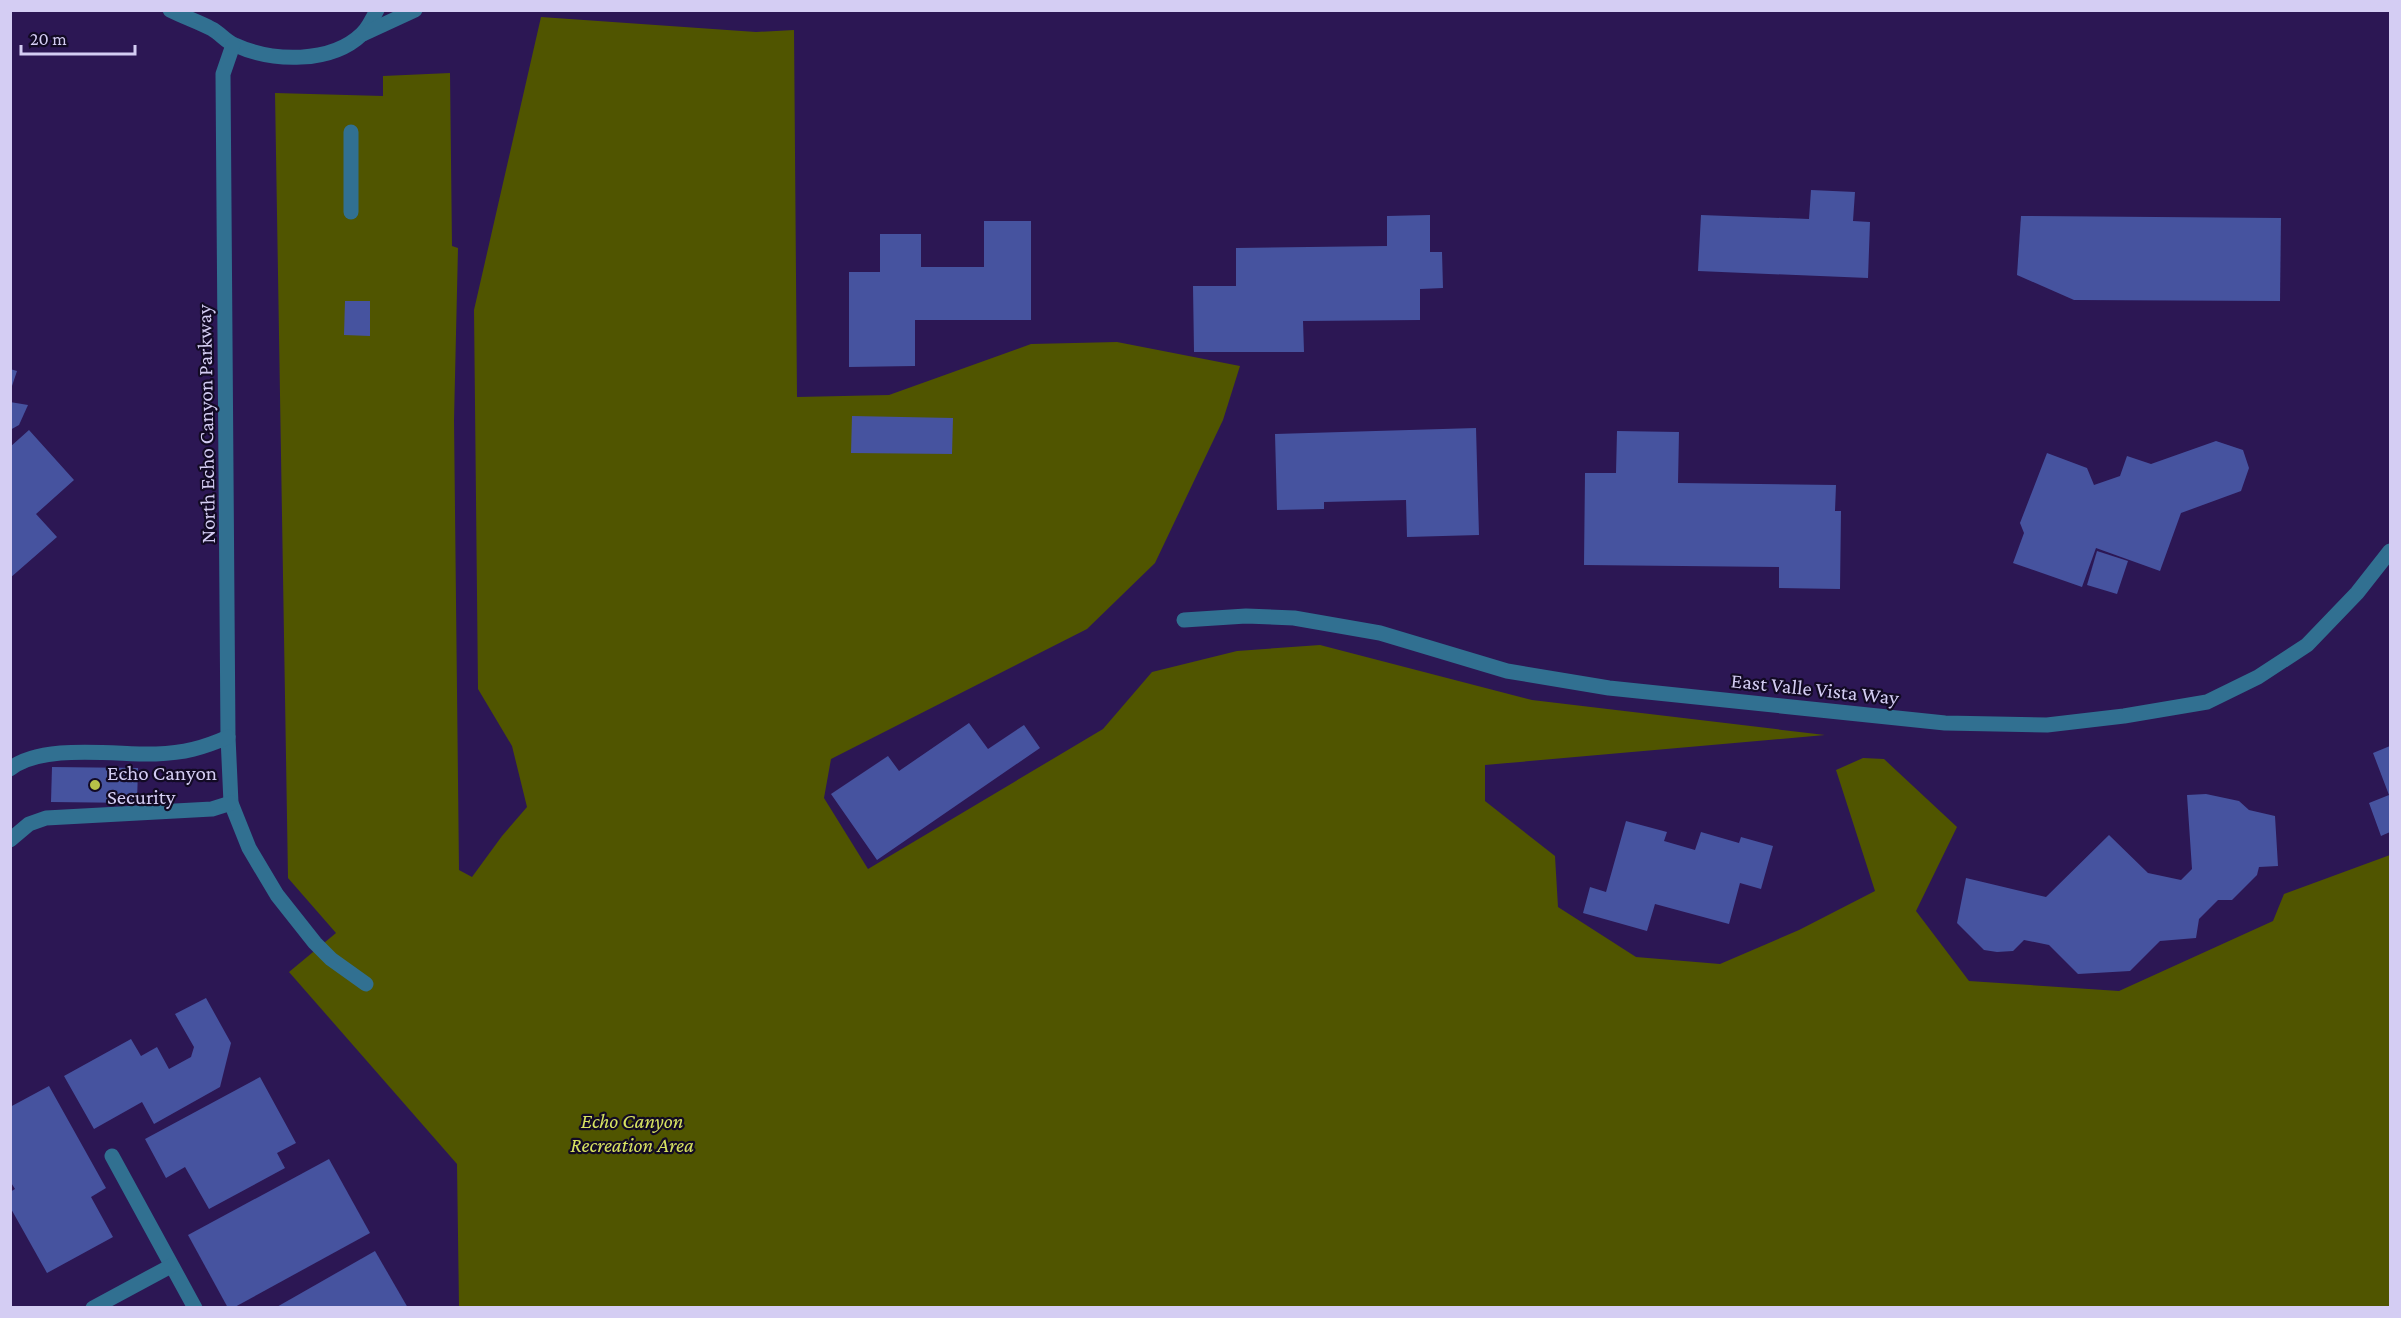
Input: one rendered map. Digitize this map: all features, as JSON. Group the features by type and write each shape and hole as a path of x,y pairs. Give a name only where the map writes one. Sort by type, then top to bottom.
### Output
{"street":[{"path":"170,10 214,30 233,45 265,55 289,59 314,57 346,45 363,34 415,10"},
{"path":"203,10 214,30"},
{"path":"363,34 377,10"},
{"name":"North Echo Canyon Parkway","path":"233,45 224,74 228,737 231,803 249,848 277,896 331,959 366,984"},
{"path":"351,132 351,212"},
{"name":"East Valle Vista Way","path":"1184,620 1246,616 1294,618 1380,633 1508,670 1609,688 1945,723 2047,725 2124,716 2207,702 2258,677 2307,645 2357,593 2391,551"},
{"path":"10,769 27,758 48,754 156,754 202,749 228,737"},
{"path":"10,840 29,824 46,818 212,809 231,803"},
{"path":"112,1156 195,1308"},
{"path":"93,1308 171,1266"}],"green space":[{"name":"Echo Canyon Recreation Area","path":"541,17 756,32 794,30 797,397 889,395 1031,344 1117,342 1240,366 1223,420 1155,563 1087,629 831,759 824,798 868,869 1103,729 1152,672 1237,651 1320,645 1532,700 1825,735 1485,765 1485,801 1555,856 1558,907 1636,957 1720,964 1799,930 1875,891 1836,770 1863,758 1884,759 1957,827 1916,911 1969,981 2119,991 2273,921 2284,894 2390,855 2390,1307 459,1307 457,1164 289,972 336,933 288,878 275,93 383,96 383,76 450,73 452,246 458,248 454,420 459,870 472,877 527,807 512,746 478,689 474,310"}],"building":[{"path":"1811,190 1855,192 1853,221 1870,222 1868,278 1698,271 1701,215 1809,219"},
{"path":"1430,215 1430,252 1442,252 1443,288 1420,289 1420,320 1303,321 1304,352 1194,352 1193,286 1236,286 1236,248 1387,246 1387,216"},
{"path":"2021,216 2281,218 2280,301 2074,300 2017,275"},
{"path":"984,221 1031,221 1031,320 915,320 915,366 849,367 849,272 880,272 880,234 921,234 921,267 984,267"},
{"path":"345,301 370,301 370,336 344,335"},
{"path":"10,369 17,371 11,389 10,389"},
{"path":"10,402 28,405 19,425 10,430"},
{"path":"852,416 953,418 952,454 851,453"},
{"path":"1476,428 1479,535 1407,537 1406,500 1324,502 1324,509 1277,510 1275,434"},
{"path":"29,430 74,480 36,514 57,537 10,578 10,447"},
{"path":"1617,431 1679,432 1678,483 1836,485 1835,511 1841,511 1840,589 1779,588 1779,567 1584,565 1585,473 1616,473"},
{"path":"2216,441 2243,450 2249,468 2241,491 2181,513 2160,571 2096,548 2082,587 2013,563 2024,533 2020,523 2047,453 2087,468 2094,485 2120,476 2127,456 2151,464"},
{"path":"2097,551 2128,561 2117,594 2087,585"},
{"path":"969,723 988,749 1024,725 1040,748 877,860 831,794 888,756 899,771"},
{"path":"2390,746 2390,832 2381,836 2369,803 2389,795 2373,753"},
{"name":"Echo Canyon Security","path":"52,767 138,768 137,803 51,802"},
{"path":"2206,794 2239,801 2249,810 2275,816 2278,866 2259,867 2257,875 2232,900 2218,900 2199,919 2196,938 2160,941 2130,971 2078,974 2049,945 2024,940 2013,951 1984,950 1957,923 1966,878 2046,897 2109,835 2148,873 2181,880 2192,869 2187,795"},
{"path":"1626,821 1667,832 1664,841 1695,850 1701,832 1739,843 1741,837 1773,846 1761,889 1740,883 1729,924 1655,904 1647,931 1583,913 1590,887 1606,892"},
{"path":"206,998 231,1043 220,1087 154,1124 142,1102 94,1129 64,1076 131,1039 141,1056 157,1047 169,1069 191,1057 194,1047 175,1014"},
{"path":"260,1077 296,1143 277,1153 285,1168 209,1209 185,1167 166,1178 145,1139"},
{"path":"49,1086 106,1188 91,1197 113,1237 47,1273 10,1207 10,1192 15,1189 10,1181 10,1107"},
{"path":"329,1159 370,1233 233,1308 228,1308 188,1235"},
{"path":"375,1251 408,1308 275,1308"}],"place":[{"name":"Echo Canyon Security","path":"95,785"}]}
